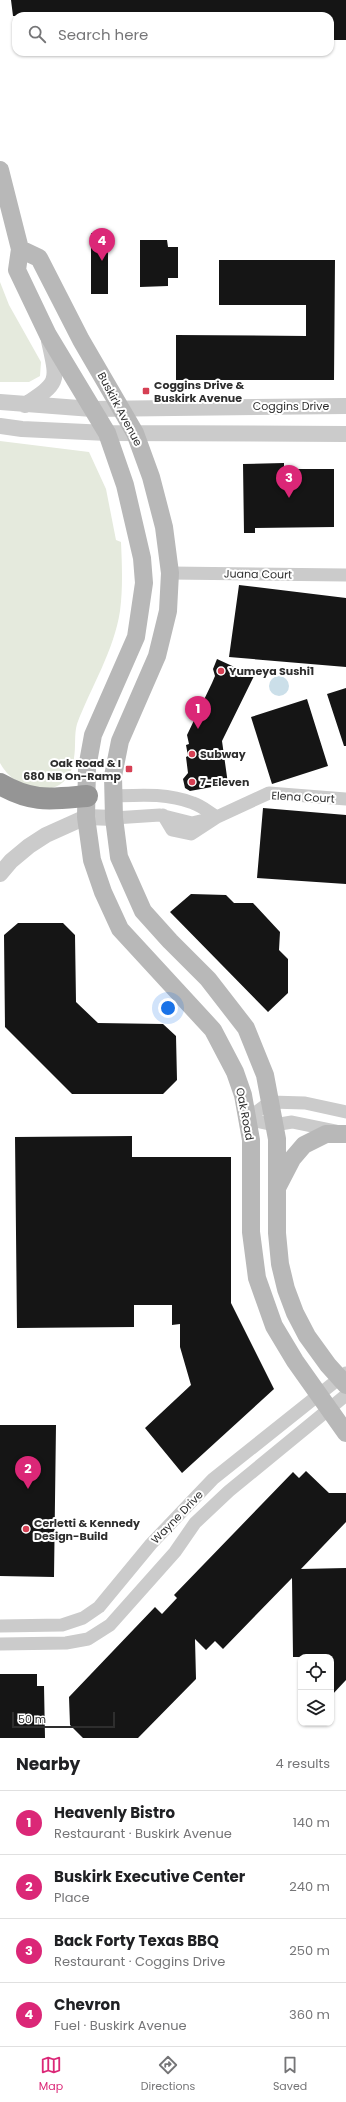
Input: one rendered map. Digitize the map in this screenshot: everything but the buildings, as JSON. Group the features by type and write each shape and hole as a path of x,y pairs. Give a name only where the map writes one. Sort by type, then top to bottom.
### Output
{"highway":[{"path":"0,784 18,794 38,799 87,796"}],"main road":[{"name":"Buskirk Avenue","path":"0,170 20,249 17,270 48,335 107,433 125,485 142,558 144,583 136,637 93,735 87,768 86,817"},
{"name":"Buskirk Avenue","path":"20,249 38,258 69,313 81,340 135,433 153,484 164,526 170,573 168,611 157,656 120,741 113,776 114,818"},
{"path":"87,796 114,796"},
{"name":"Oak Road","path":"86,817 92,860 103,892 120,929 214,1030 235,1072 243,1095 251,1140 251,1232 257,1278 274,1326 295,1361 346,1433"},
{"path":"114,818 119,857 143,911 208,980 246,1028 265,1075 277,1139 277,1233 280,1264 286,1289 295,1313 307,1336 325,1361 344,1378"},
{"path":"277,1186 292,1160 304,1145 326,1134 346,1134"}],"street":[{"path":"25,405 50,388 54,382 54,363 48,335"},
{"name":"Coggins Drive","path":"0,402 92,409 346,406"},
{"path":"0,426 22,429 107,433 346,434"},
{"name":"Juana Court","path":"170,573 346,575"},
{"path":"114,796 152,794 164,796 194,803 217,817"},
{"name":"Elena Court","path":"114,818 163,815 192,823 217,817 268,794 346,799"},
{"path":"0,874 11,861 29,846 46,835 86,817 114,818"},
{"path":"247,1119 270,1102 305,1103 346,1112"},
{"path":"247,1119 274,1125 292,1122 346,1134"},
{"name":"Wayne Drive","path":"0,1626 62,1625 83,1618 99,1607 151,1544 214,1479 318,1394 344,1378"},
{"name":"Wayne Drive","path":"0,1644 66,1643 88,1639 110,1625 175,1552 195,1523 229,1491 346,1395"}],"shaded area":[{"path":"0,282 9,305 41,362 40,376 29,382 0,382"},
{"path":"0,441 89,452 106,489 116,540 121,542 122,594 120,611 113,640 77,724 73,766 70,773 61,784 48,789 33,787 17,781 10,776 0,763"}],"water":[{"path":"279,676 286,679 289,686 286,693 279,696 272,693 269,686 272,679"}],"place":[{"name":"Chevron","path":"102,261"},
{"name":"Coggins Drive & Buskirk Avenue","path":"146,391"},
{"name":"Back Forty Texas BBQ","path":"289,498"},
{"name":"Yumeya Sushi1","path":"221,671"},
{"name":"Heavenly Bistro","path":"198,729"},
{"name":"Subway","path":"192,754"},
{"name":"Oak Road & I 680 NB On-Ramp","path":"129,769"},
{"name":"7-Eleven","path":"192,782"},
{"name":"Buskirk Executive Center","path":"28,1489"},
{"name":"Cerletti & Kennedy Design-Build","path":"26,1529"}]}
